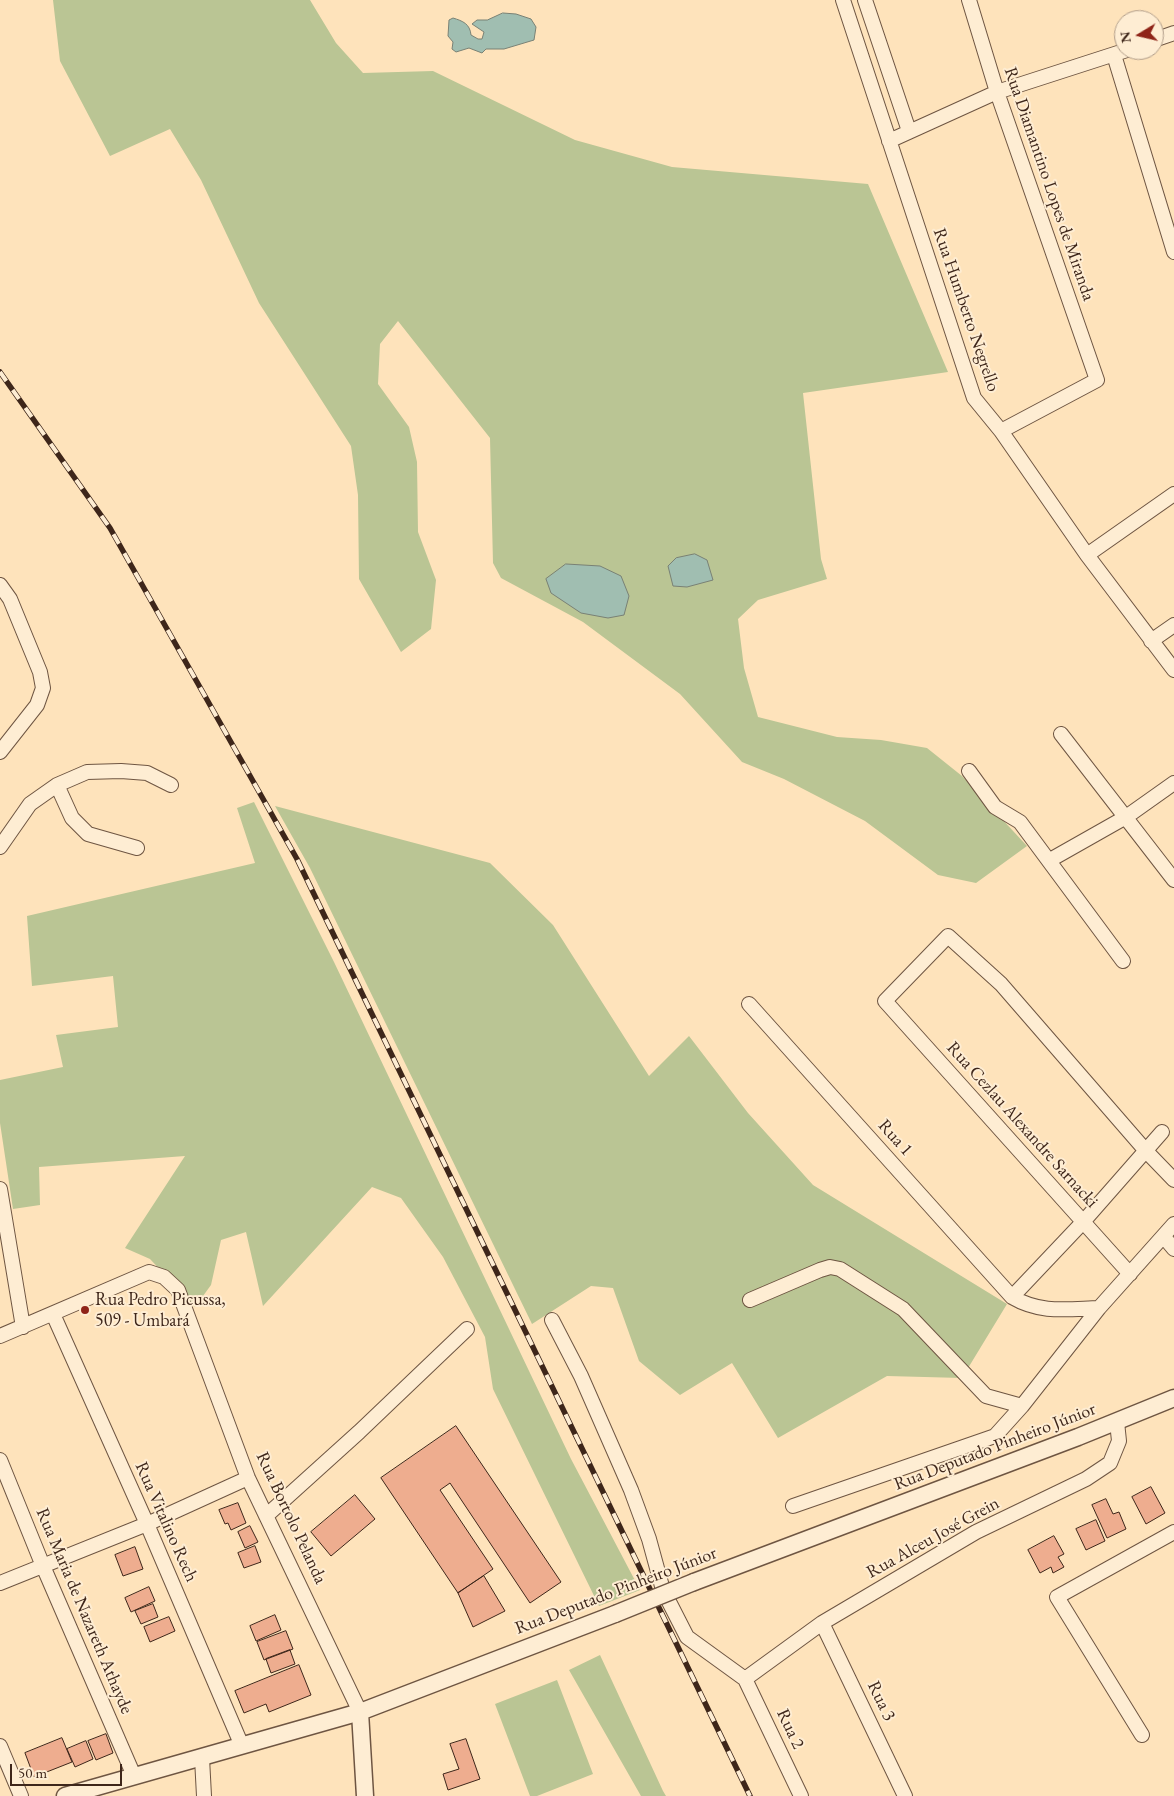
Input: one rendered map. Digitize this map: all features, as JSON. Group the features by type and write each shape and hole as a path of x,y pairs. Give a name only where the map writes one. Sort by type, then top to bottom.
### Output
{"street":[{"name":"Rua Humberto Negrello","path":"843,0 974,398 1001,431 1087,556 1174,670"},
{"path":"866,0 909,131"},
{"name":"Rua Diamantino Lopes de Miranda","path":"969,0 997,92 1097,380 1001,431"},
{"path":"889,141 997,92 1114,54"},
{"path":"1122,60 1174,252"},
{"path":"1087,556 1174,494"},
{"path":"0,585 10,599 40,672 43,688 37,705 0,752"},
{"path":"1151,641 1174,625"},
{"path":"1061,734 1174,880"},
{"path":"0,847 30,804 57,786 87,772 121,771 147,773 171,785"},
{"path":"969,771 995,807 1020,822 1123,960"},
{"path":"1050,860 1126,818 1174,783"},
{"path":"57,786 72,818 88,834 137,848"},
{"name":"Rua Cezlau Alexandre Sarnacki","path":"1130,1274 885,1001 948,936 1001,984 1146,1151"},
{"name":"Rua 1","path":"750,1004 1012,1297"},
{"path":"1099,1308 1042,1309 1025,1304 1012,1297 1084,1222 1162,1132"},
{"path":"1146,1151 1174,1180"},
{"path":"0,1189 3,1226 23,1327"},
{"path":"792,1506 995,1436 1022,1406 1099,1308 1174,1224"},
{"path":"1164,1237 1174,1249"},
{"path":"750,1300 820,1270 830,1267 840,1269 903,1309 986,1396 1022,1406"},
{"name":"Rua Bortolo Pelanda","path":"54,1314 149,1272 164,1277 178,1290 248,1478 360,1712 365,1796"},
{"path":"0,1336 54,1314"},
{"name":"Rua Vitalino Rech","path":"54,1314 242,1746"},
{"path":"552,1320 581,1376 631,1490 649,1539 663,1590 687,1637 745,1679"},
{"path":"266,1516 359,1432 467,1329"},
{"name":"Rua Deputado Pinheiro Júnior","path":"64,1796 360,1712 694,1582 1117,1422 1174,1398"},
{"name":"Rua Alceu José Grein","path":"745,1679 822,1623 976,1532 1086,1479 1110,1463 1119,1441 1117,1422"},
{"name":"Rua Maria de Nazareth Athayde","path":"0,1460 43,1566 134,1776"},
{"path":"0,1583 147,1524 248,1478"},
{"path":"1142,1735 1057,1596 1174,1532"},
{"name":"Rua 3","path":"822,1623 905,1796"},
{"name":"Rua 2","path":"745,1679 801,1796"},
{"path":"0,1746 21,1796"},
{"path":"202,1758 204,1796"}],"green space":[{"path":"53,0 310,0 336,43 363,73 433,71 575,140 672,167 868,184 948,372 803,393 821,559 827,579 758,600 738,619 744,668 758,717 837,737 881,740 927,748 962,776 1027,846 976,883 938,875 865,821 784,779 742,762 680,694 583,622 501,578 493,563 490,438 398,321 380,344 378,384 409,427 417,462 418,532 436,580 431,629 401,652 359,579 358,495 351,446 259,303 201,180 170,129 110,156 60,61"},
{"path":"254,802 334,962 571,1459 640,1590 599,1606 493,1389 485,1337 443,1257 401,1198 372,1187 263,1306 246,1232 221,1240 211,1285 195,1307 150,1259 125,1248 185,1156 39,1167 40,1205 13,1209 0,1123 0,1080 63,1067 56,1035 118,1027 113,976 32,986 27,916 255,863 237,808"},
{"path":"275,806 490,863 553,925 649,1076 689,1036 748,1113 813,1185 1007,1304 962,1378 887,1376 778,1438 732,1363 680,1395 639,1361 613,1288 591,1286 532,1324 310,868"},
{"path":"600,1655 666,1796 641,1796 569,1670"},
{"path":"557,1680 593,1774 537,1796 530,1796 495,1704"}],"shaded area":[{"path":"503,13 516,14 531,19 536,27 534,40 504,49 486,49 482,53 469,48 456,52 452,49 453,42 448,36 449,20 453,18 463,22 468,26 471,35 482,39 484,32 472,24 477,20 487,20"},
{"path":"695,554 707,560 713,580 687,587 673,586 668,566 676,558"},
{"path":"566,564 600,566 621,576 629,596 624,615 608,618 581,613 551,593 546,579"}],"building":[{"path":"456,1426 561,1582 530,1603 450,1483 440,1490 493,1569 458,1593 381,1478"},
{"path":"1151,1487 1165,1513 1146,1524 1132,1497"},
{"path":"355,1495 375,1519 331,1556 311,1532"},
{"path":"1106,1499 1113,1514 1119,1512 1126,1529 1107,1538 1092,1505"},
{"path":"238,1503 246,1523 231,1530 228,1523 225,1524 219,1510"},
{"path":"1096,1520 1105,1541 1086,1550 1076,1529"},
{"path":"250,1526 258,1542 245,1548 238,1532"},
{"path":"1054,1536 1064,1554 1058,1557 1064,1567 1053,1573 1051,1567 1040,1573 1028,1550"},
{"path":"255,1546 261,1562 244,1568 238,1553"},
{"path":"135,1547 143,1569 123,1576 115,1555"},
{"path":"484,1576 505,1611 473,1627 458,1593"},
{"path":"149,1587 155,1601 131,1612 125,1598"},
{"path":"153,1604 158,1617 141,1624 135,1611"},
{"path":"275,1615 281,1630 256,1641 250,1626"},
{"path":"169,1617 175,1631 150,1642 144,1627"},
{"path":"286,1631 293,1649 264,1660 257,1642"},
{"path":"290,1650 295,1664 271,1673 266,1659"},
{"path":"299,1665 311,1695 269,1712 266,1704 244,1713 235,1691"},
{"path":"106,1734 113,1753 96,1760 88,1741"},
{"path":"62,1738 72,1762 34,1777 25,1753"},
{"path":"466,1739 480,1779 448,1790 443,1774 459,1769 450,1744"},
{"path":"86,1741 93,1759 75,1767 67,1749"}],"railway":[{"path":"0,372 110,528 297,859 750,1796"}],"place":[{"name":"Rua Pedro Picussa, 509 - Umbará","path":"85,1310"}]}
